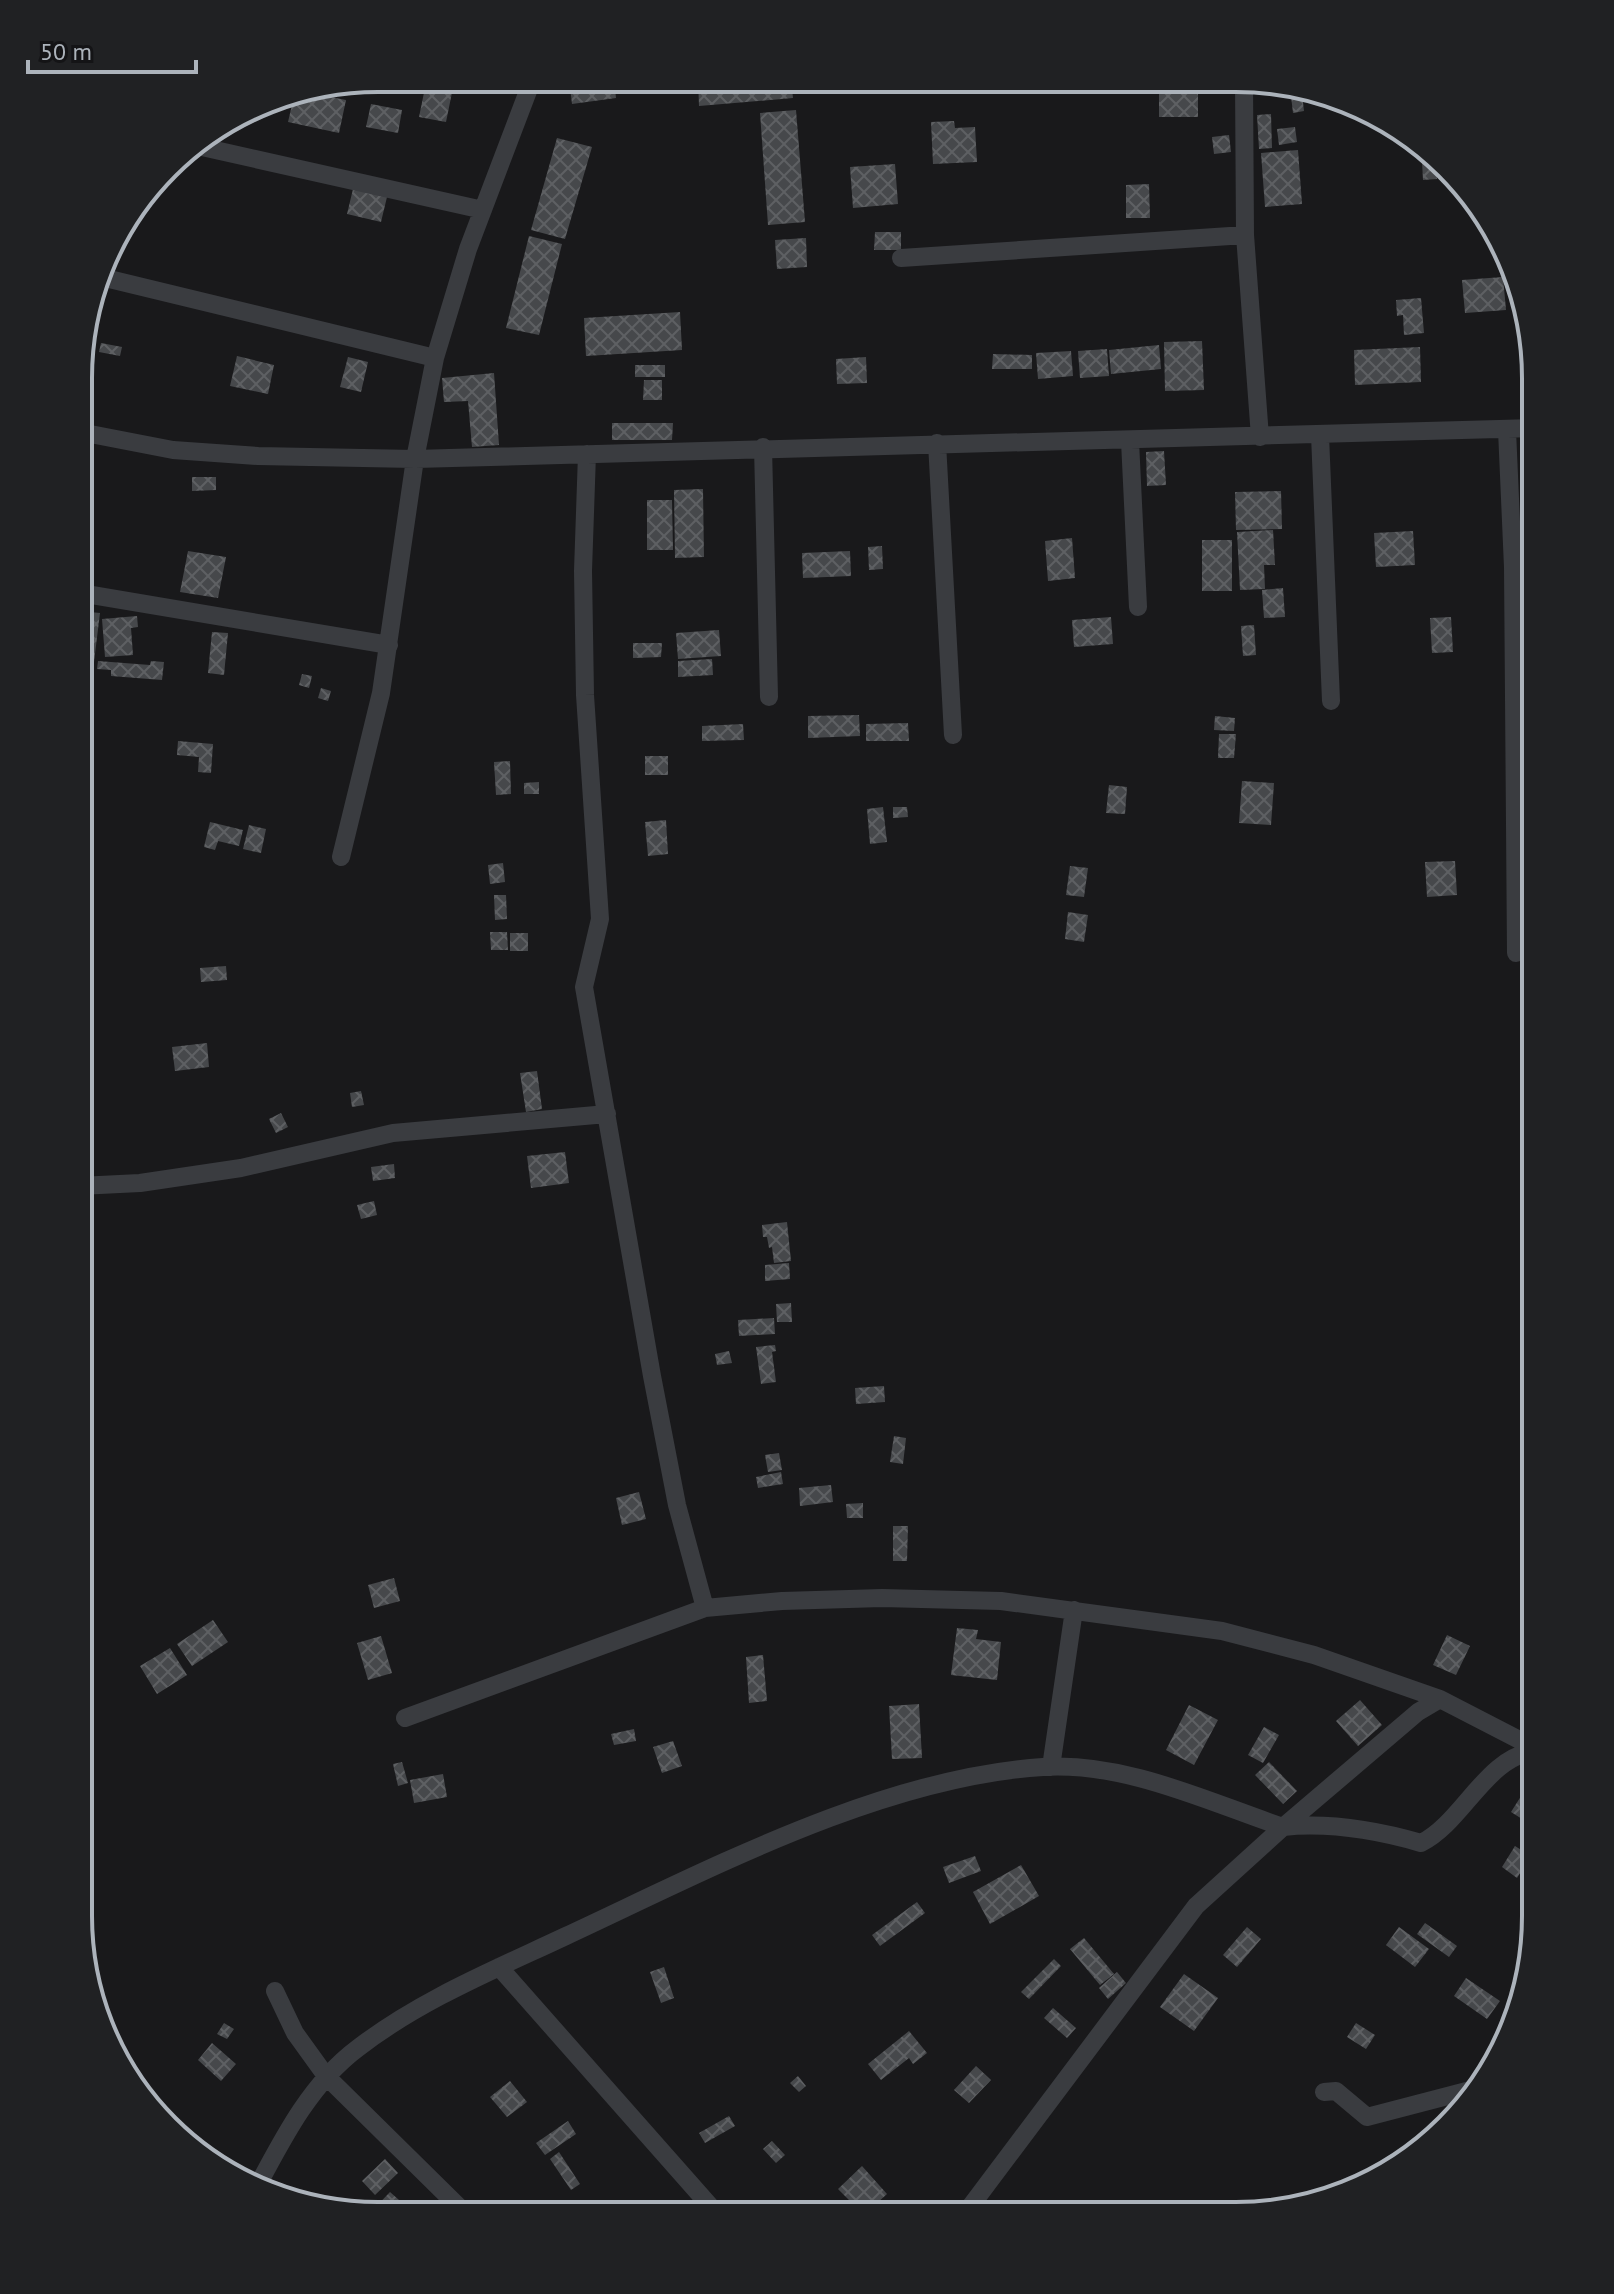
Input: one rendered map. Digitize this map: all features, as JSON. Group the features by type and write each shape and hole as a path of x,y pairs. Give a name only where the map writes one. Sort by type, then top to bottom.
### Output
{"street":[{"path":"1244,92 1245,235 1260,437"},
{"path":"341,857 389,645 415,459 435,358 483,210 527,93"},
{"path":"208,148 483,210"},
{"path":"901,258 1245,235"},
{"path":"110,279 435,358"},
{"path":"92,434 173,450 258,456 415,459 763,447 1130,441 1522,429"},
{"path":"1507,430 1513,567 1516,953"},
{"path":"1320,435 1331,701"},
{"path":"1130,441 1138,607"},
{"path":"937,443 953,735"},
{"path":"763,447 769,697"},
{"path":"587,454 583,571 585,695 600,919 584,987 660,1419 677,1505 705,1608"},
{"path":"92,595 389,645"},
{"path":"92,1185 140,1183 241,1168 393,1133 607,1114"},
{"path":"405,1718 705,1608 782,1601 882,1598 1001,1601 1222,1631 1314,1655 1440,1699 1522,1742"},
{"path":"1051,1767 1074,1610"},
{"path":"974,2202 1196,1906 1418,1712 1440,1699"},
{"path":"262,2177 293,2122 326,2076 358,2048 410,2014 499,1967 742,1856 844,1814 926,1787 1051,1767 1099,1770 1148,1780 1283,1827 1306,1825 1371,1830 1421,1843 1458,1815 1490,1777 1522,1754"},
{"path":"499,1967 707,2202"},
{"path":"275,1991 295,2033 326,2076 454,2202"},
{"path":"1324,2092 1336,2091 1367,2117 1461,2092"}],"building":[{"path":"1159,92 1198,92 1198,117 1159,117"},
{"path":"424,93 452,93 446,122 419,117"},
{"path":"571,93 615,93 616,98 572,104"},
{"path":"699,93 792,93 793,98 699,106"},
{"path":"327,96 346,100 339,133 288,122 292,105"},
{"path":"1291,97 1303,100 1304,111 1293,113"},
{"path":"371,104 402,110 398,133 366,127"},
{"path":"796,110 805,222 768,225 760,113"},
{"path":"1271,114 1272,148 1259,149 1257,115"},
{"path":"954,121 955,128 975,127 977,162 933,164 931,122"},
{"path":"1295,127 1297,142 1279,145 1277,129"},
{"path":"1229,135 1231,152 1214,154 1212,137"},
{"path":"557,138 592,147 565,239 531,230"},
{"path":"1298,150 1302,204 1265,207 1261,153"},
{"path":"1422,161 1437,175 1437,179 1423,180"},
{"path":"895,164 898,204 853,208 850,167"},
{"path":"1149,184 1150,218 1126,218 1126,185"},
{"path":"353,189 387,197 381,222 347,214"},
{"path":"875,232 901,232 901,250 874,250"},
{"path":"529,236 562,244 539,335 506,328"},
{"path":"806,238 807,267 777,269 775,240"},
{"path":"1503,277 1506,310 1465,313 1462,280"},
{"path":"1421,298 1424,333 1404,335 1403,315 1397,316 1396,300"},
{"path":"680,312 682,350 586,356 584,318"},
{"path":"1202,341 1204,390 1165,391 1164,342"},
{"path":"101,343 122,347 120,356 99,352"},
{"path":"1159,345 1161,369 1111,374 1109,350"},
{"path":"1420,347 1421,382 1355,385 1354,350"},
{"path":"1107,349 1109,376 1080,378 1078,351"},
{"path":"1071,351 1073,376 1038,379 1036,353"},
{"path":"993,354 1032,355 1032,369 992,369"},
{"path":"237,356 274,365 268,394 230,386"},
{"path":"348,357 368,362 361,392 340,387"},
{"path":"866,357 867,383 837,384 836,359"},
{"path":"635,365 665,365 665,377 635,377"},
{"path":"494,373 499,445 472,447 468,401 444,402 442,378"},
{"path":"644,380 662,380 662,400 643,400"},
{"path":"612,423 673,423 672,440 612,440"},
{"path":"1164,451 1166,485 1147,486 1146,452"},
{"path":"192,477 216,477 216,490 192,491"},
{"path":"703,489 704,557 675,558 674,490"},
{"path":"1281,491 1282,529 1236,530 1235,492"},
{"path":"647,500 672,500 673,550 647,550"},
{"path":"1273,530 1275,565 1264,565 1265,589 1240,590 1237,532"},
{"path":"1413,531 1415,565 1376,567 1374,533"},
{"path":"1072,538 1075,578 1048,581 1045,541"},
{"path":"1202,540 1232,540 1232,591 1202,591"},
{"path":"882,546 883,569 869,570 868,547"},
{"path":"188,551 226,557 218,598 180,592"},
{"path":"850,551 851,576 803,578 802,553"},
{"path":"1283,588 1285,617 1264,618 1262,590"},
{"path":"92,612 100,613 92,662"},
{"path":"137,616 138,627 131,628 133,655 105,657 102,619"},
{"path":"1111,617 1113,644 1074,647 1072,620"},
{"path":"1451,617 1453,652 1432,653 1430,618"},
{"path":"1254,625 1256,655 1243,656 1241,626"},
{"path":"719,630 721,656 678,659 676,633"},
{"path":"212,632 228,633 224,675 208,673"},
{"path":"633,643 662,643 661,657 633,658"},
{"path":"712,659 713,675 678,677 678,661"},
{"path":"98,661 150,665 151,661 164,662 162,680 111,676 111,670 97,669"},
{"path":"302,674 312,676 309,688 299,685"},
{"path":"321,688 331,691 328,701 318,698"},
{"path":"859,715 860,736 808,738 808,716"},
{"path":"1215,716 1235,718 1234,731 1214,730"},
{"path":"908,723 909,741 866,741 866,724"},
{"path":"743,724 744,740 702,741 702,726"},
{"path":"1219,734 1236,734 1234,758 1218,758"},
{"path":"178,741 213,744 211,773 198,772 199,757 177,755"},
{"path":"645,756 668,756 668,775 645,775"},
{"path":"510,761 511,794 496,795 494,762"},
{"path":"1242,781 1274,783 1271,825 1239,823"},
{"path":"539,782 539,794 524,794 524,783"},
{"path":"1109,785 1127,787 1125,814 1106,813"},
{"path":"883,807 887,842 870,844 867,809"},
{"path":"893,807 907,807 908,817 893,818"},
{"path":"666,820 668,854 648,856 645,822"},
{"path":"210,822 243,830 239,846 218,841 215,850 204,847"},
{"path":"249,825 266,829 261,853 243,849"},
{"path":"1455,861 1457,895 1427,897 1425,862"},
{"path":"503,863 505,882 490,884 488,865"},
{"path":"1070,866 1088,868 1084,897 1066,895"},
{"path":"494,895 506,895 507,919 495,920"},
{"path":"1068,912 1088,915 1084,942 1065,939"},
{"path":"490,932 507,932 508,950 491,950"},
{"path":"510,933 528,933 528,951 510,951"},
{"path":"226,966 227,980 201,982 200,968"},
{"path":"207,1043 209,1067 175,1071 172,1047"},
{"path":"537,1071 542,1109 526,1112 520,1073"},
{"path":"361,1091 364,1105 352,1107 350,1093"},
{"path":"281,1113 288,1127 276,1133 269,1119"},
{"path":"565,1152 569,1183 531,1188 527,1156"},
{"path":"394,1164 395,1178 373,1181 371,1167"},
{"path":"374,1201 377,1215 361,1219 357,1205"},
{"path":"787,1222 791,1261 774,1263 772,1247 769,1248 767,1237 763,1237 762,1225"},
{"path":"789,1263 790,1279 765,1281 765,1265"},
{"path":"791,1303 792,1322 777,1322 776,1304"},
{"path":"774,1318 775,1334 739,1336 738,1320"},
{"path":"775,1345 776,1351 772,1352 776,1382 761,1384 756,1347"},
{"path":"729,1351 732,1363 717,1365 715,1354"},
{"path":"884,1386 885,1402 856,1404 855,1388"},
{"path":"894,1436 906,1438 903,1464 890,1462"},
{"path":"779,1453 782,1470 768,1472 765,1455"},
{"path":"781,1472 783,1484 758,1488 756,1477"},
{"path":"831,1485 833,1502 800,1506 799,1488"},
{"path":"639,1492 646,1519 622,1525 616,1498"},
{"path":"863,1503 863,1518 847,1518 846,1504"},
{"path":"893,1526 908,1526 907,1561 893,1561"},
{"path":"394,1578 400,1601 374,1608 368,1585"},
{"path":"213,1620 228,1642 192,1666 177,1644"},
{"path":"957,1628 978,1630 976,1639 1001,1642 997,1680 951,1675"},
{"path":"1447,1635 1470,1646 1456,1675 1433,1665"},
{"path":"381,1636 392,1673 368,1680 357,1643"},
{"path":"170,1648 187,1675 157,1694 140,1666"},
{"path":"763,1655 767,1701 749,1703 746,1657"},
{"path":"1360,1700 1382,1725 1358,1746 1336,1721"},
{"path":"919,1704 922,1758 892,1759 889,1706"},
{"path":"1189,1705 1218,1720 1194,1765 1166,1750"},
{"path":"1264,1727 1279,1735 1263,1763 1248,1755"},
{"path":"634,1729 636,1741 614,1745 611,1734"},
{"path":"673,1741 682,1766 662,1773 653,1747"},
{"path":"402,1762 408,1783 398,1786 393,1764"},
{"path":"1269,1762 1297,1791 1283,1804 1255,1775"},
{"path":"443,1774 447,1797 414,1803 410,1780"},
{"path":"1522,1795 1522,1819 1511,1812"},
{"path":"1515,1846 1522,1850 1522,1870 1517,1878 1502,1867"},
{"path":"975,1856 981,1871 949,1883 943,1867"},
{"path":"1021,1865 1039,1896 990,1924 973,1892"},
{"path":"917,1902 925,1913 880,1946 872,1935"},
{"path":"1425,1923 1457,1946 1449,1957 1417,1934"},
{"path":"1247,1927 1261,1939 1237,1967 1223,1955"},
{"path":"1399,1927 1429,1949 1415,1967 1386,1945"},
{"path":"1084,1938 1114,1974 1100,1985 1070,1949"},
{"path":"1054,1959 1061,1966 1029,1999 1021,1992"},
{"path":"664,1967 674,1998 661,2003 650,1972"},
{"path":"1117,1972 1126,1983 1108,1999 1099,1988"},
{"path":"1184,1974 1218,1998 1194,2031 1160,2007"},
{"path":"1466,1978 1500,2001 1487,2019 1454,1996"},
{"path":"1053,2008 1076,2028 1067,2038 1044,2018"},
{"path":"224,2023 234,2029 227,2039 217,2034"},
{"path":"1356,2023 1375,2035 1366,2049 1347,2037"},
{"path":"909,2031 927,2053 913,2064 909,2058 881,2080 868,2064"},
{"path":"212,2043 236,2064 221,2081 198,2060"},
{"path":"976,2066 991,2080 969,2103 954,2090"},
{"path":"798,2076 806,2086 799,2092 790,2083"},
{"path":"510,2081 527,2102 507,2117 490,2097"},
{"path":"729,2116 735,2126 705,2143 699,2133"},
{"path":"568,2121 576,2134 545,2155 536,2143"},
{"path":"772,2141 785,2155 776,2163 763,2149"},
{"path":"559,2152 580,2184 571,2190 550,2159"},
{"path":"385,2159 398,2173 375,2195 362,2181"},
{"path":"862,2166 887,2194 878,2202 847,2202 849,2200 838,2189"},
{"path":"390,2192 399,2200 397,2202 380,2202"}]}
